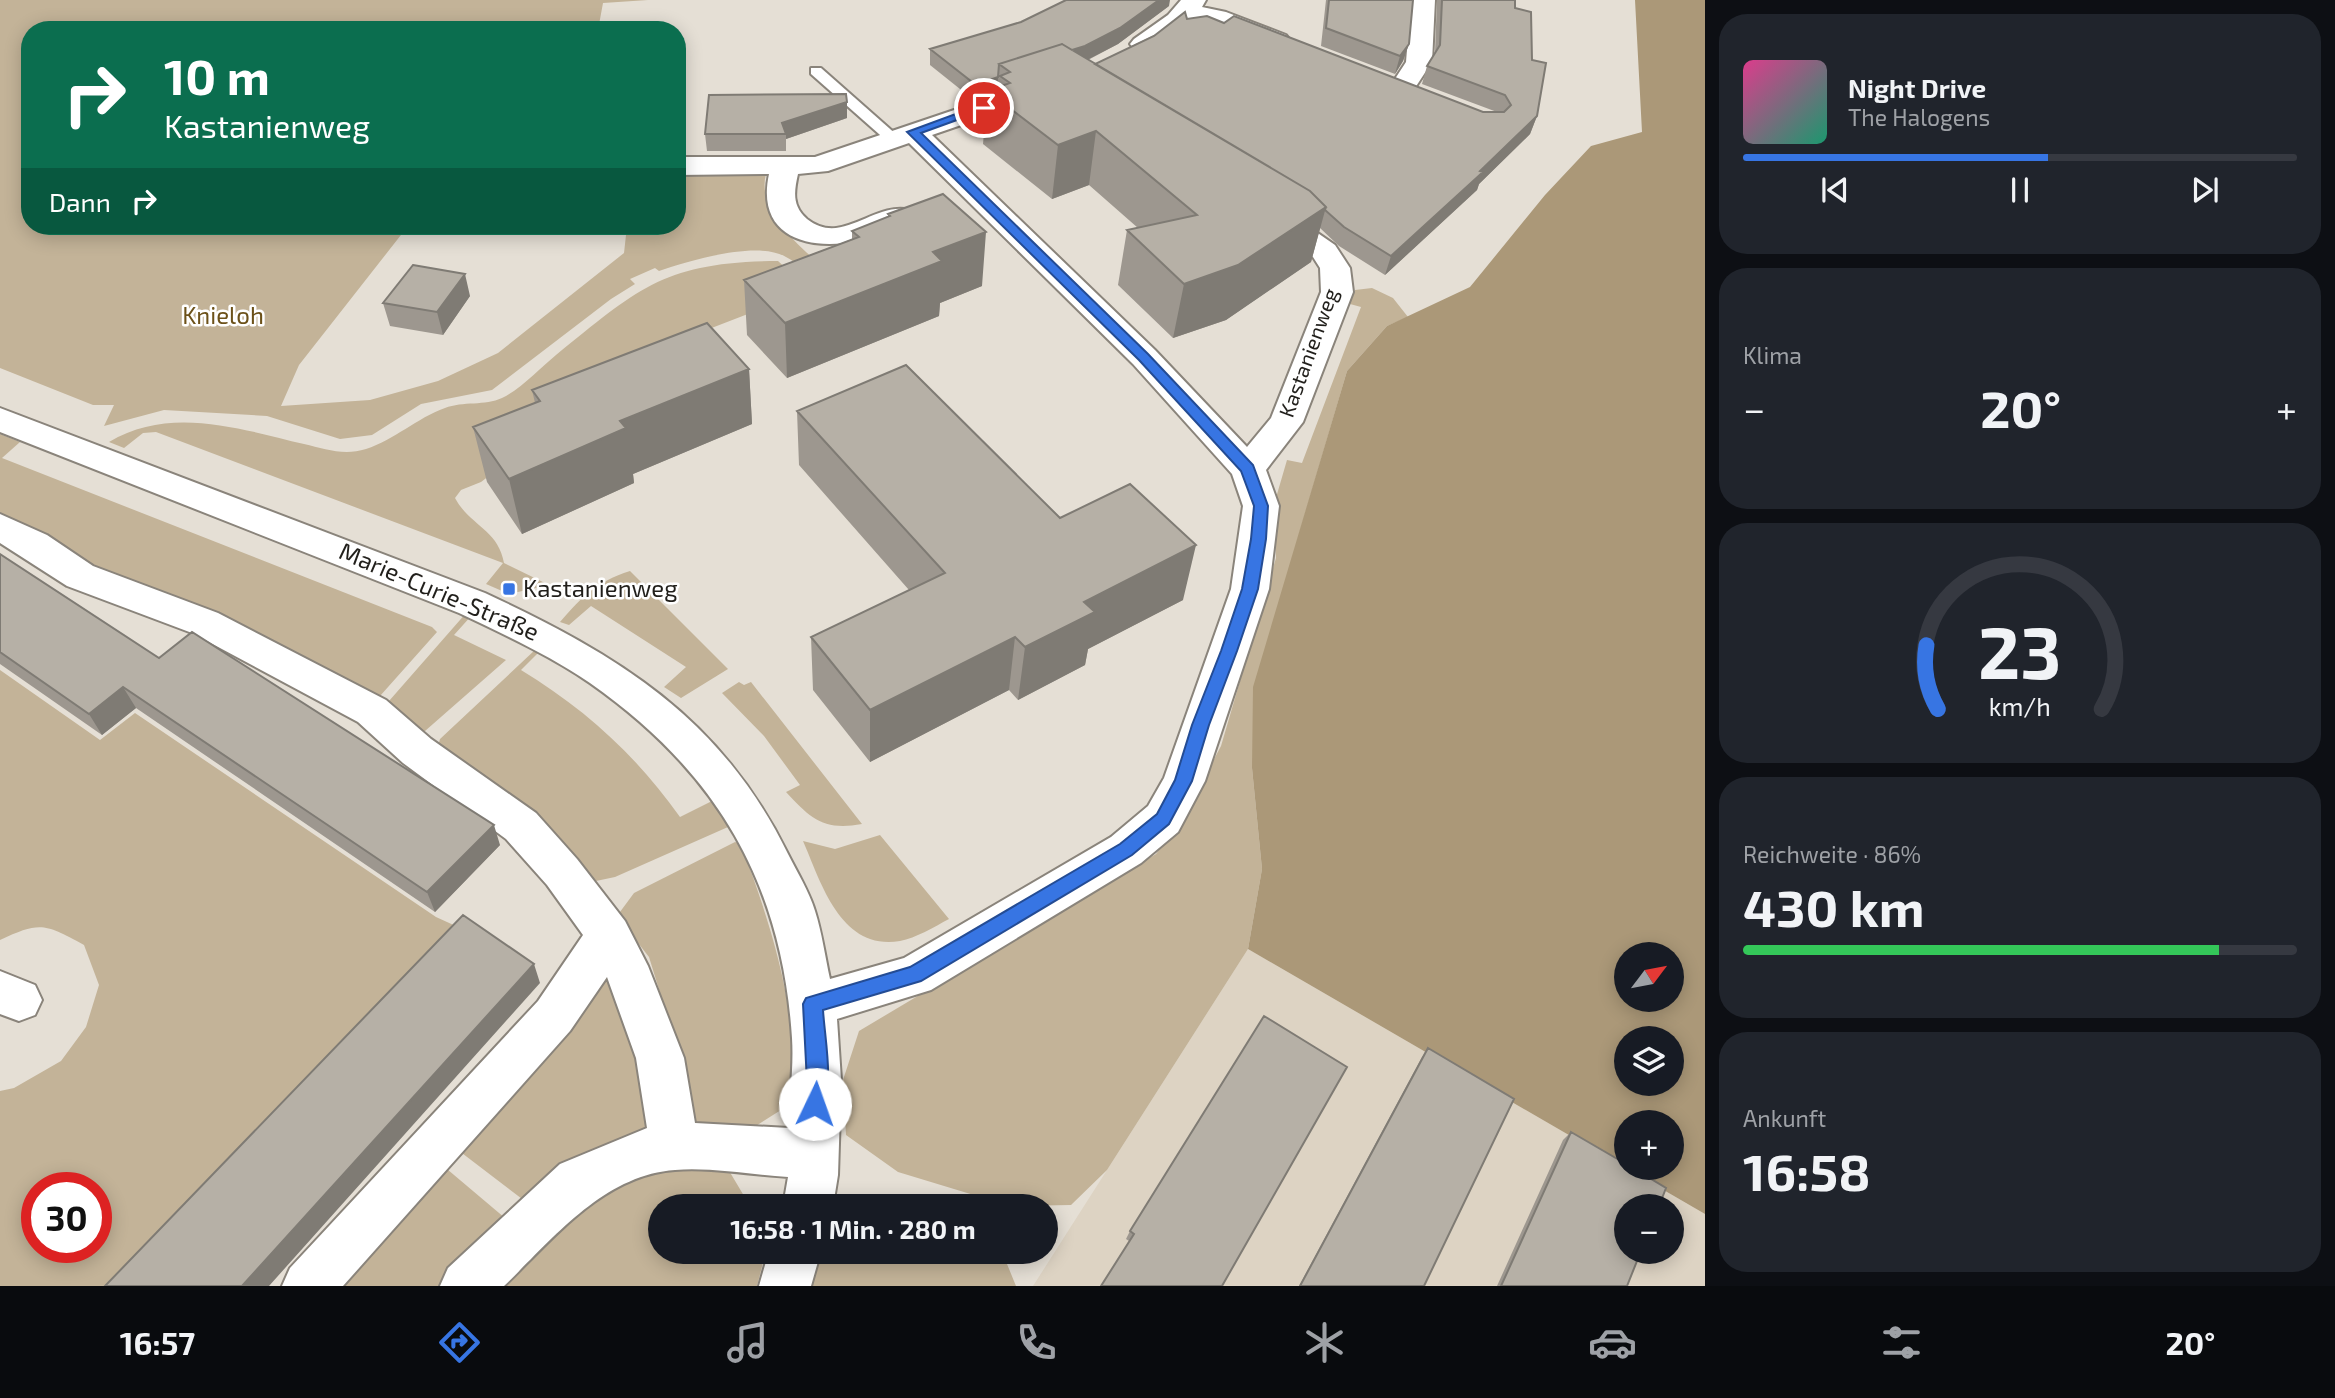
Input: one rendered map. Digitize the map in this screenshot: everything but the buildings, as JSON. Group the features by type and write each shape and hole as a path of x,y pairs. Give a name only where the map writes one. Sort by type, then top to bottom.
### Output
{"street":[{"path":"1402,88 1419,62 1423,0"},
{"path":"1125,55 1159,35 1190,6 1304,50"},
{"path":"1378,79 1427,97"},
{"path":"686,166 818,165 1061,87"},
{"path":"813,1004 915,975 1126,850 1163,819 1184,781 1200,725 1250,589 1261,506 1248,469 1144,357 947,198 903,136"},
{"path":"785,166 780,200 784,212 796,226 825,239 860,232 947,198"},
{"name":"Kastanienweg","path":"1248,469 1286,422 1336,292 1335,268 1324,251 1308,237 1251,202"},
{"name":"Marie-Curie-Straße","path":"0,419 471,601 553,639 646,702 673,724 710,762 754,827 792,906 813,1004 817,1082 812,1180"},
{"path":"0,527 34,544 80,576 205,623 372,711 417,751 521,826 562,872 609,935 632,981 660,1058 674,1146"},
{"path":"308,1286 554,1016 609,935"},
{"path":"466,1286 578,1182 636,1155 674,1146 812,1180"},
{"path":"785,1286 791,1264"}],"lane":[{"path":"816,71 903,136"}],"shaded area":[{"path":"1635,0 1705,0 1705,1214 1684,1202 1684,1194 1671,1194 1646,1180 1684,1180 1684,1110 1614,1110 1614,1161 1248,949 1262,869 1252,768 1253,687 1347,371 1387,326 1470,287 1545,195 1591,146 1642,132"},
{"path":"1248,949 1614,1161 1614,1180 1646,1180 1671,1194 1614,1194 1614,1264 1684,1264 1684,1202 1705,1214 1705,1286 1033,1286 1047,1264 1058,1264 1058,1247"}],"green space":[{"name":"Knieloh","path":"0,0 648,0 603,3 600,21 21,21 21,235 401,235 299,365 281,406 370,400 438,381 498,353 624,253 626,235 686,235 686,175 766,174 765,189 777,219 800,246 837,278 820,283 786,257 773,252 758,251 723,254 659,271 655,268 630,279 635,284 611,299 492,390 421,404 372,435 340,439 267,416 164,410 104,426 114,405 93,405 0,368"},
{"path":"778,261 810,290 709,329 527,447 481,482 461,490 455,498 496,542 504,563 549,585 509,594 486,584 503,563 156,432 143,433 124,448 109,442 132,431 181,422 230,427 335,451 366,449 445,408 488,402 509,394 610,312 656,283 680,273 707,267"},
{"path":"1372,288 1393,298 1408,317 1387,326 1347,371 1293,555 1252,768 1262,869 1248,949 1107,1170 1071,1205 1058,1205 1058,1194 970,1194 898,1172 846,1135 843,1080 859,1031 1156,854 1184,816 1221,746 1276,558 1273,508 1287,460 1302,463 1361,307 1350,304 1355,290"},
{"path":"0,434 20,442 2,458 432,627 437,632 372,705 89,573 0,518"},
{"path":"630,571 728,669 681,698 664,687 686,667 591,606 569,625 560,622 591,591"},
{"path":"467,612 472,615 454,635 506,660 425,731 415,735 382,709"},
{"path":"536,649 540,651 521,670 567,701 608,735 646,773 680,817 716,799 731,821 728,827 615,877 596,881 580,875 438,746 440,739"},
{"path":"0,670 100,740 135,713 436,917 469,932 133,1286 0,1286 0,1091 14,1088 61,1061 86,1027 99,985 84,945 51,929 25,930 0,940"},
{"path":"739,682 744,685 751,682 862,824 838,826 819,821 786,792 800,785 764,736 722,693"},
{"path":"880,835 949,919 900,941 879,941 862,935 848,925 826,893 803,841 835,849"},
{"path":"735,842 741,844 773,939 788,1004 793,1069 792,1103 737,1138 701,1132 685,1108 670,1025 649,957 617,916 634,893"},
{"path":"602,964 630,1002 648,1128 530,1205 454,1147"},
{"path":"666,1159 728,1169 743,1194 648,1194 648,1264 763,1264 757,1286 504,1286 577,1197"},
{"path":"441,1164 511,1223 447,1286 334,1286"},
{"path":"816,1264 1007,1264 1016,1286 812,1286"}],"place":[{"name":"Kastanienweg","path":"509,589"}],"route":[{"path":"815,1104 817,1082 813,1004 915,975 1126,850 1163,819 1184,781 1200,725 1229,651 1250,589 1259,539 1261,506 1248,469 1144,357 913,132 984,108"}]}
